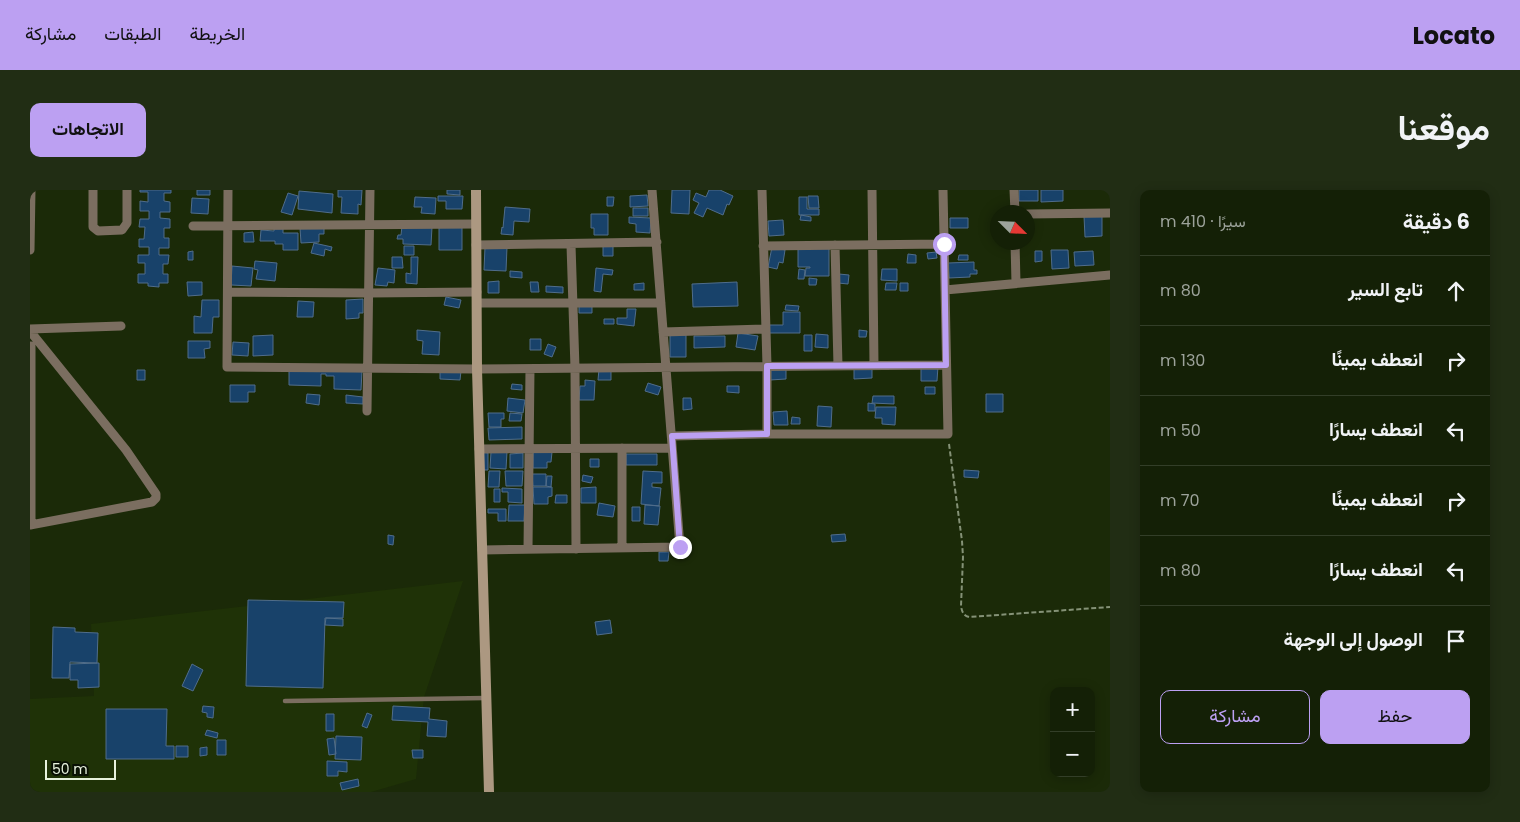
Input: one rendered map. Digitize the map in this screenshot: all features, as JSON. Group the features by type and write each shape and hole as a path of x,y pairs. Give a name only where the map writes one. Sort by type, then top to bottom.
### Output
{"main road":[{"path":"476,190 477,369 488,792"}],"street":[{"path":"30,250 31,190"},
{"path":"94,190 93,227 98,231 122,230 125,228 127,224 127,190"},
{"path":"228,190 227,367 530,369 946,365"},
{"path":"367,411 370,190"},
{"path":"482,550 680,547 652,190"},
{"path":"762,190 767,434"},
{"path":"872,190 874,365"},
{"path":"672,436 948,434 943,190"},
{"path":"1014,190 1015,205"},
{"path":"1035,214 1110,213"},
{"path":"193,226 476,224"},
{"path":"476,245 571,245 657,242"},
{"path":"763,246 944,244"},
{"path":"571,245 575,368 576,549"},
{"path":"835,245 838,366"},
{"path":"1015,250 1016,283"},
{"path":"945,290 1110,275"},
{"path":"228,292 369,294 477,292"},
{"path":"477,303 661,303"},
{"path":"30,330 121,326"},
{"path":"663,332 766,328"},
{"path":"30,330 126,450 156,494 156,498 152,502 30,525 30,346 41,345"},
{"path":"528,549 530,369"},
{"path":"622,448 622,548"},
{"path":"479,449 672,448"}],"lane":[{"path":"285,701 486,698"}],"path":[{"path":"948,434 962,541 962,612 969,617 1110,606"}],"shaded area":[{"path":"463,581 424,697 416,779 371,792 30,792 30,699 94,696 91,624"}],"building":[{"path":"140,190 171,190 171,193 164,193 164,201 170,202 170,212 160,212 160,218 170,219 170,228 164,228 164,238 169,238 169,248 159,248 159,255 169,255 168,264 163,264 163,274 168,274 168,283 159,283 159,287 148,286 148,283 138,283 138,274 145,274 145,263 138,263 138,255 149,255 149,247 139,247 139,239 144,239 145,227 139,227 140,219 149,219 149,211 140,211 140,201 148,202 148,192 140,192"},
{"path":"197,190 210,190 210,195 197,195"},
{"path":"338,190 362,190 361,205 358,204 358,214 341,213 342,197 338,197"},
{"path":"447,190 460,190 460,195 447,194"},
{"path":"672,190 690,190 689,214 671,213"},
{"path":"709,190 720,190 733,196 729,205 727,204 723,215 707,208 703,217 694,213 699,203 693,200 696,193 706,197"},
{"path":"1019,190 1038,190 1038,201 1019,201"},
{"path":"1041,190 1063,190 1063,201 1041,202"},
{"path":"299,191 333,194 332,213 298,209"},
{"path":"288,193 298,196 292,215 281,212"},
{"path":"647,195 648,206 630,207 630,196"},
{"path":"438,196 463,196 462,209 446,209 446,201 438,201"},
{"path":"808,196 818,196 819,208 809,208"},
{"path":"415,197 436,198 435,214 421,213 422,207 414,207"},
{"path":"607,197 614,197 613,206 607,206"},
{"path":"799,197 807,197 807,209 819,209 819,215 799,215"},
{"path":"192,198 209,199 208,214 191,213"},
{"path":"505,207 530,209 529,222 514,221 513,235 501,234"},
{"path":"633,208 648,208 648,216 633,216"},
{"path":"591,214 608,214 608,235 594,235 594,228 591,228"},
{"path":"801,215 811,217 811,221 800,220"},
{"path":"1102,215 1102,236 1085,237 1084,216"},
{"path":"629,217 651,218 650,233 636,232 636,224 629,223"},
{"path":"950,218 968,218 968,228 950,228"},
{"path":"783,220 784,235 769,236 768,221"},
{"path":"274,226 283,227 283,233 298,233 298,250 283,250 283,244 275,244 275,241 260,241 261,230 274,231"},
{"path":"402,226 432,227 431,245 403,244 403,239 397,239 398,235 401,235"},
{"path":"439,226 462,226 462,250 439,250"},
{"path":"324,227 324,234 319,234 319,242 301,243 300,228"},
{"path":"253,232 254,242 244,242 244,233"},
{"path":"314,243 332,247 331,251 325,249 324,256 311,253"},
{"path":"603,245 613,246 613,256 603,256"},
{"path":"404,246 414,246 414,255 404,255"},
{"path":"485,247 507,247 506,271 484,270"},
{"path":"772,247 785,250 783,263 779,262 777,269 768,267"},
{"path":"798,247 829,247 829,276 805,276 806,268 810,267 798,267"},
{"path":"1051,250 1068,250 1069,268 1052,269"},
{"path":"193,251 193,260 188,260 188,252"},
{"path":"1035,251 1042,251 1042,261 1035,262"},
{"path":"1093,251 1094,265 1075,266 1074,252"},
{"path":"936,252 937,258 928,259 927,253"},
{"path":"908,254 916,255 916,263 907,263"},
{"path":"959,255 968,255 968,260 958,260"},
{"path":"392,257 402,257 403,268 392,268"},
{"path":"411,257 418,257 417,284 406,283 406,273 411,274"},
{"path":"255,261 277,263 275,281 256,279 258,270 254,269"},
{"path":"974,262 974,270 977,270 977,274 970,274 970,277 949,278 948,263"},
{"path":"232,266 253,268 251,286 231,285"},
{"path":"378,268 395,270 394,283 388,282 387,286 375,285"},
{"path":"596,268 613,270 612,275 603,274 601,292 594,291"},
{"path":"799,269 805,270 804,279 798,279"},
{"path":"882,269 897,269 897,281 881,280"},
{"path":"510,271 522,272 522,278 510,277"},
{"path":"839,274 849,275 848,284 838,283"},
{"path":"809,278 817,279 816,285 809,285"},
{"path":"499,281 499,293 488,293 488,282"},
{"path":"187,282 202,282 202,295 188,296"},
{"path":"530,282 538,282 539,292 531,292"},
{"path":"737,282 738,306 693,307 692,284"},
{"path":"644,283 644,290 634,290 634,284"},
{"path":"886,283 897,283 896,290 885,290"},
{"path":"900,283 908,283 908,291 900,291"},
{"path":"546,286 563,287 563,293 546,292"},
{"path":"446,297 461,300 459,308 444,305"},
{"path":"363,299 363,313 359,313 359,318 346,319 346,300"},
{"path":"202,300 219,300 219,317 213,317 212,333 194,333 194,316 201,317"},
{"path":"298,301 314,302 313,317 297,317"},
{"path":"579,305 592,305 592,313 579,313"},
{"path":"786,305 799,306 798,311 785,310"},
{"path":"627,309 636,309 634,326 617,324 617,318 627,318"},
{"path":"783,312 800,312 800,333 769,333 769,325 783,325"},
{"path":"604,319 614,319 614,324 604,324"},
{"path":"417,330 440,332 439,355 422,354 423,341 417,340"},
{"path":"859,330 867,331 866,337 859,337"},
{"path":"738,333 758,336 755,350 736,347"},
{"path":"816,334 828,335 828,348 815,347"},
{"path":"273,335 273,355 253,356 253,336"},
{"path":"670,335 686,335 686,357 670,357"},
{"path":"804,335 812,335 812,351 804,351"},
{"path":"694,336 725,336 725,347 694,348"},
{"path":"530,339 541,339 541,350 530,350"},
{"path":"188,341 210,341 210,348 204,349 205,358 188,358"},
{"path":"233,342 249,343 248,356 232,355"},
{"path":"548,344 556,347 552,357 544,354"},
{"path":"872,366 872,378 854,379 854,367"},
{"path":"921,366 938,366 937,381 921,381"},
{"path":"770,368 786,368 786,379 770,380"},
{"path":"289,369 362,371 361,390 334,389 334,376 326,376 326,374 321,374 321,386 289,385"},
{"path":"599,369 611,370 611,380 598,380"},
{"path":"137,370 145,370 145,380 137,380"},
{"path":"440,370 461,371 460,380 440,379"},
{"path":"585,380 595,381 594,400 579,400 580,386 585,386"},
{"path":"648,383 661,387 658,395 645,391"},
{"path":"512,384 522,385 522,390 511,389"},
{"path":"230,385 255,385 255,392 248,392 248,402 230,402"},
{"path":"727,386 739,386 739,393 727,392"},
{"path":"925,387 935,387 935,394 925,394"},
{"path":"307,394 320,395 319,405 306,403"},
{"path":"986,394 1003,394 1003,412 986,412"},
{"path":"346,395 363,397 363,404 346,403"},
{"path":"873,396 894,396 894,404 872,403"},
{"path":"508,398 525,400 523,413 507,411"},
{"path":"683,398 691,398 692,409 683,410"},
{"path":"868,403 875,404 875,411 868,411"},
{"path":"818,406 832,407 831,427 817,426"},
{"path":"876,407 896,407 895,425 882,424 882,418 875,418"},
{"path":"787,411 788,425 774,425 773,412"},
{"path":"488,413 504,413 504,419 501,419 501,427 489,427"},
{"path":"510,413 522,414 521,421 509,421"},
{"path":"792,417 800,418 800,424 791,424"},
{"path":"522,427 522,439 489,440 488,428"},
{"path":"482,452 488,453 488,470 481,470"},
{"path":"491,452 507,452 506,469 490,468"},
{"path":"533,452 552,452 551,462 547,462 547,468 533,468"},
{"path":"523,453 523,468 510,468 510,454"},
{"path":"626,454 657,454 657,465 626,465"},
{"path":"590,459 599,459 599,467 590,467"},
{"path":"964,470 979,471 978,478 964,477"},
{"path":"489,471 500,471 499,487 488,487"},
{"path":"505,471 523,471 522,486 506,486"},
{"path":"643,471 662,472 662,483 652,483 652,487 661,488 659,506 641,504"},
{"path":"532,474 546,474 546,486 533,486"},
{"path":"583,475 593,477 591,483 582,481"},
{"path":"547,476 552,476 551,487 546,486"},
{"path":"533,487 552,487 552,496 548,497 548,504 534,504"},
{"path":"596,487 596,503 581,503 581,488"},
{"path":"502,488 522,489 522,503 508,502 508,492 502,492"},
{"path":"494,489 500,489 500,502 494,502"},
{"path":"556,495 567,495 567,503 555,503"},
{"path":"599,503 615,506 613,517 597,515"},
{"path":"509,505 525,505 524,521 508,521"},
{"path":"645,505 660,506 658,525 644,524"},
{"path":"632,507 640,507 640,521 632,521"},
{"path":"488,509 506,509 506,521 498,521 498,513 488,513"},
{"path":"845,534 846,541 832,542 831,535"},
{"path":"388,535 394,536 393,545 388,544"},
{"path":"659,552 669,552 668,561 659,561"},
{"path":"248,600 344,602 343,618 325,618 323,688 246,686"},
{"path":"326,618 343,619 343,626 325,625"},
{"path":"610,620 612,633 597,635 595,622"},
{"path":"53,627 75,628 75,632 98,633 97,663 70,662 69,678 52,678"},
{"path":"99,663 99,687 78,688 78,680 70,680 70,664"},
{"path":"192,664 203,670 193,691 182,686"},
{"path":"203,706 214,707 213,718 207,717 207,713 202,712"},
{"path":"393,706 430,708 429,719 447,721 446,737 427,736 428,722 392,720"},
{"path":"106,709 167,709 166,746 174,746 174,759 106,759"},
{"path":"367,713 372,715 367,728 362,726"},
{"path":"326,714 334,714 334,731 326,731"},
{"path":"207,730 218,733 217,738 205,735"},
{"path":"336,736 362,737 361,760 335,759"},
{"path":"334,738 336,754 329,755 327,739"},
{"path":"217,740 226,740 226,755 217,755"},
{"path":"176,746 188,746 188,757 176,757"},
{"path":"207,747 207,755 200,756 200,748"},
{"path":"412,750 423,750 423,758 413,758"},
{"path":"327,761 347,762 347,772 338,771 338,776 327,776"},
{"path":"358,779 359,786 342,790 340,783"}],"route":[{"path":"680,547 672,436 767,434 767,366 946,365 944,244"}]}
